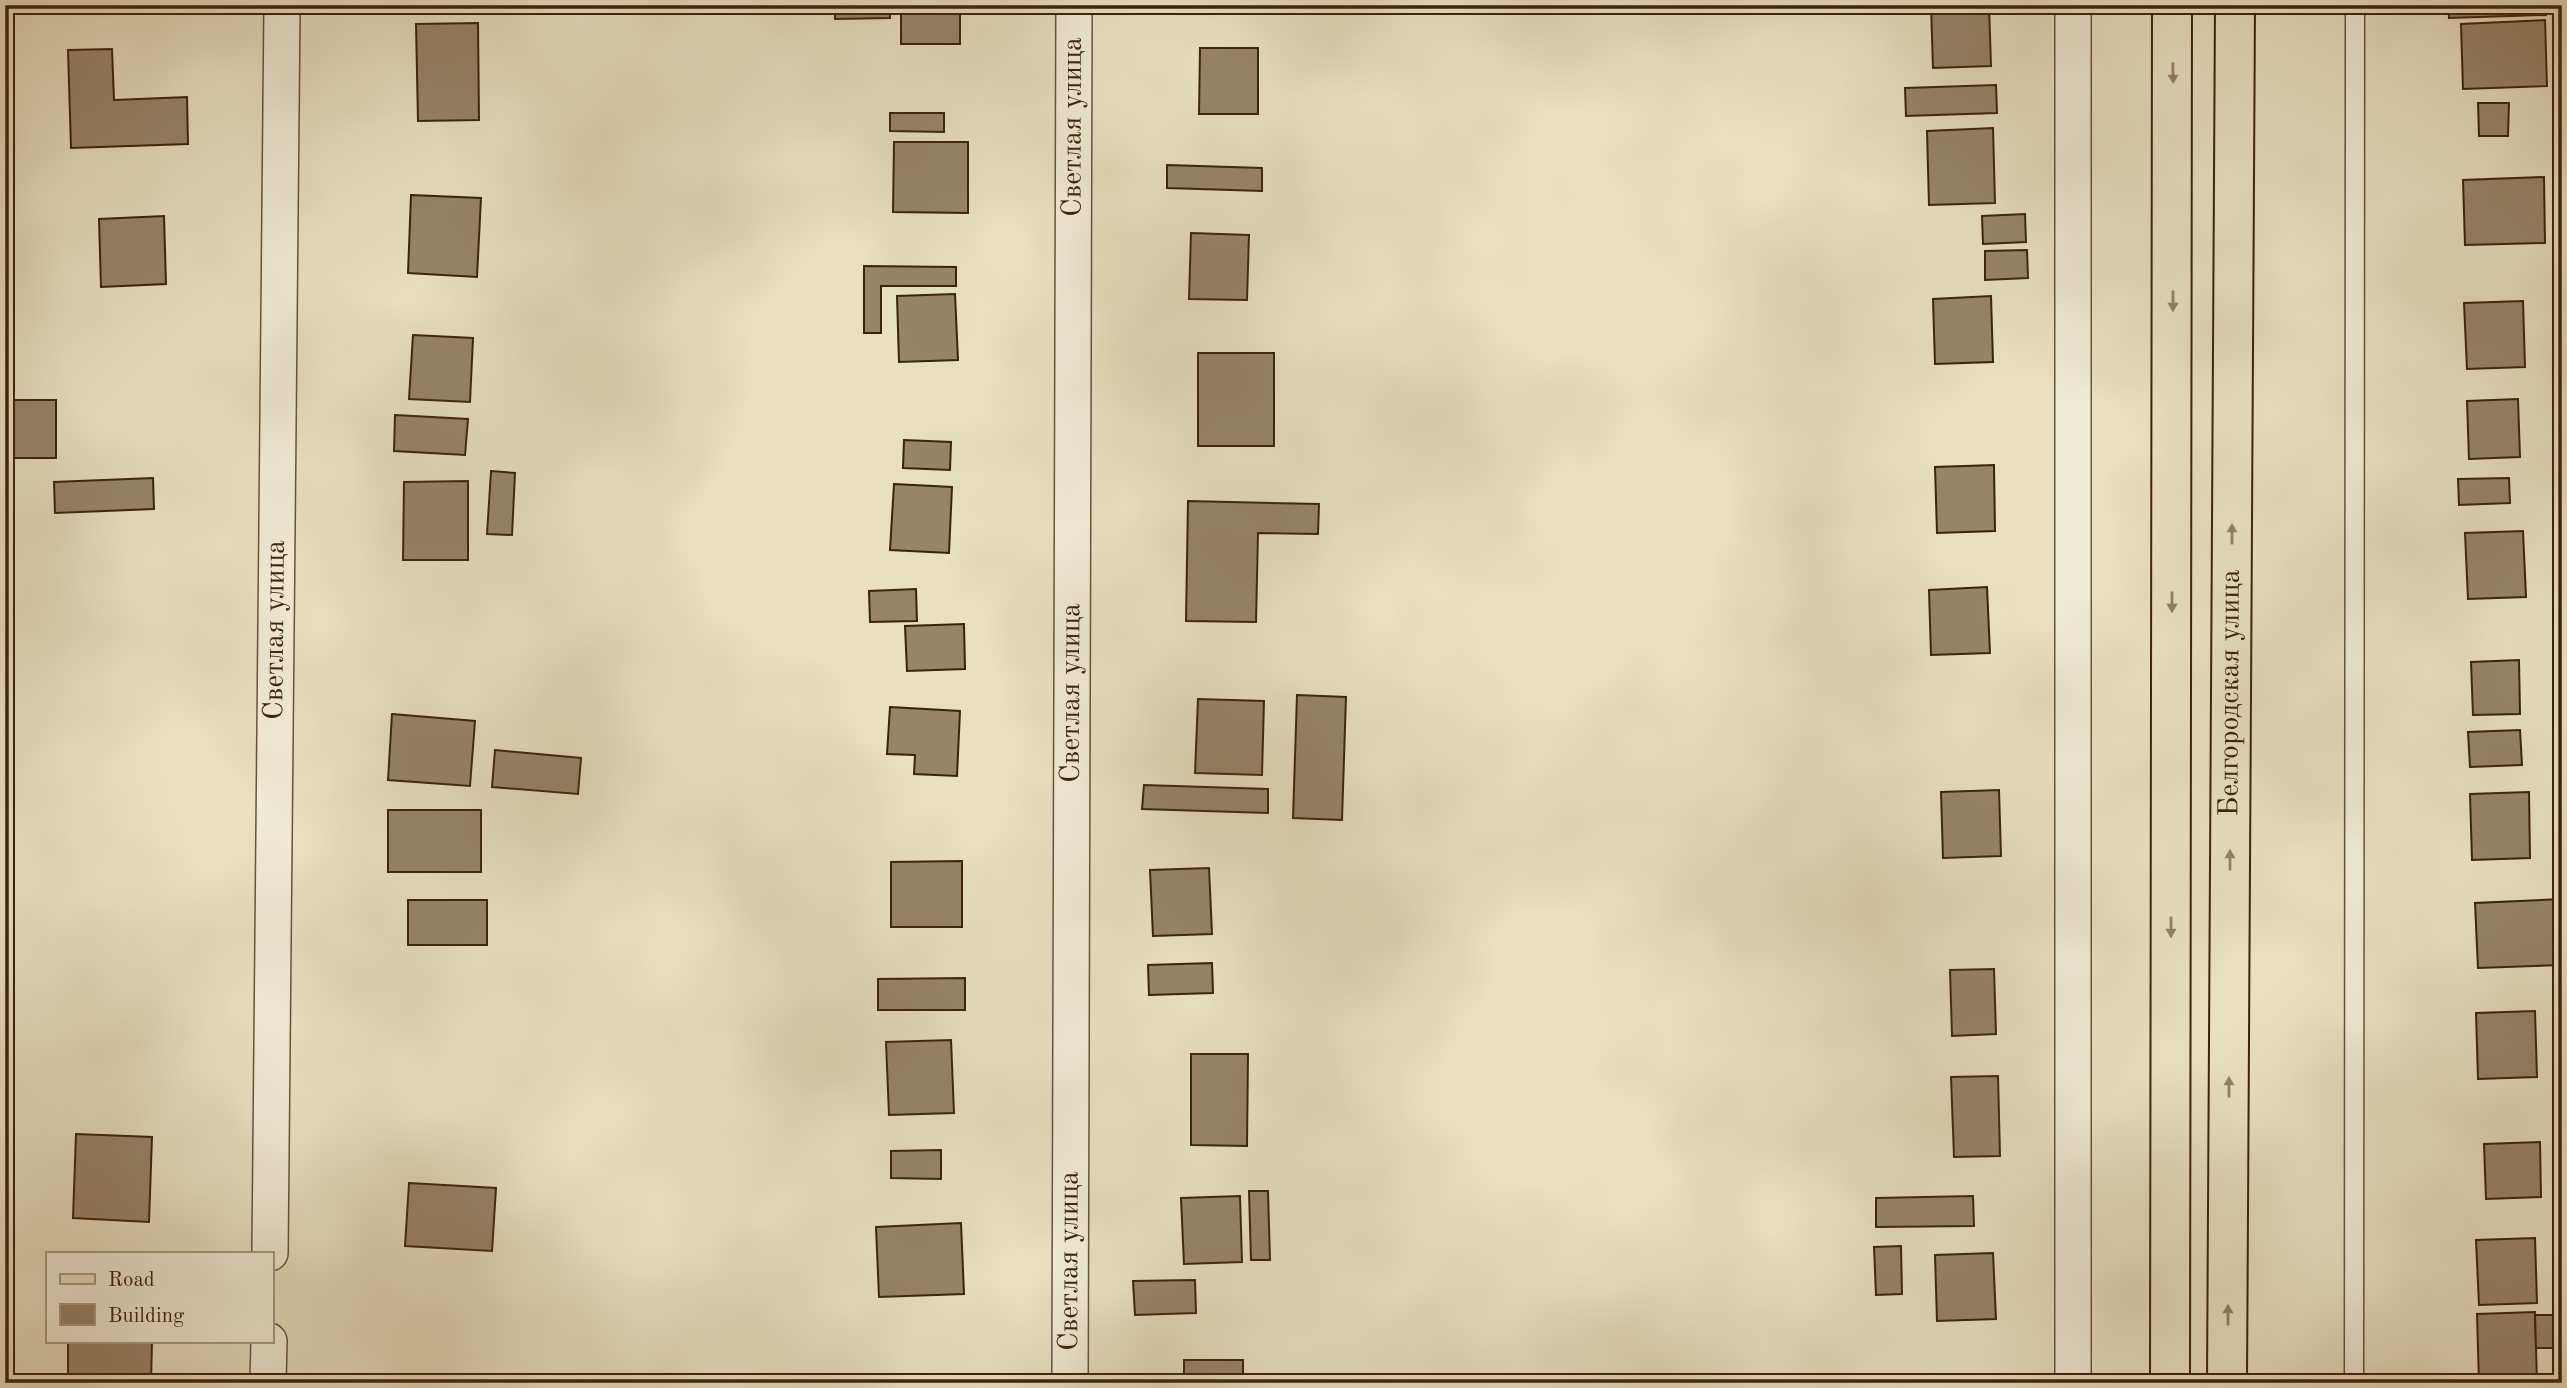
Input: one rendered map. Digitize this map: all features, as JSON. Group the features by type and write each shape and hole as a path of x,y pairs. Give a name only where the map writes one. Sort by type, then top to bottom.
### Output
{"main road":[{"path":"2170,1383 2172,5"},
{"name":"Белгородская улица","path":"2227,1383 2235,5"}],"street":[{"name":"Светлая улица","path":"270,1252 282,5"},
{"name":"Светлая улица","path":"1070,1383 1074,5"},
{"path":"2073,5 2073,1383"},
{"path":"268,1383 269,1342"}],"lane":[{"path":"2354,1383 2355,5"}],"building":[{"path":"835,5 890,5 890,18 835,19"},
{"path":"901,5 960,5 960,44 901,44"},
{"path":"1931,5 1989,5 1991,66 1933,68"},
{"path":"2448,5 2546,5 2546,15 2449,18"},
{"path":"2545,20 2547,86 2463,89 2461,24"},
{"path":"478,23 479,120 418,121 416,24"},
{"path":"1200,48 1258,48 1258,114 1199,114"},
{"path":"112,49 114,100 187,97 188,144 71,148 68,50"},
{"path":"1996,85 1997,113 1906,116 1905,88"},
{"path":"2478,103 2509,103 2508,136 2479,136"},
{"path":"890,113 944,113 944,132 890,131"},
{"path":"1993,128 1995,203 1929,205 1927,131"},
{"path":"894,142 968,142 968,213 893,212"},
{"path":"1167,165 1262,168 1262,191 1167,188"},
{"path":"2544,177 2545,243 2465,245 2463,180"},
{"path":"411,195 481,198 477,277 408,273"},
{"path":"2025,214 2026,242 1983,244 1982,216"},
{"path":"164,216 166,284 101,287 99,219"},
{"path":"1191,233 1249,235 1247,300 1189,299"},
{"path":"2027,250 2028,278 1985,280 1985,251"},
{"path":"864,266 956,267 956,286 881,286 881,333 864,333"},
{"path":"955,294 958,360 899,362 897,296"},
{"path":"1991,296 1993,362 1935,364 1933,299"},
{"path":"2523,301 2525,367 2467,369 2464,303"},
{"path":"413,335 473,338 470,402 409,399"},
{"path":"1198,353 1274,353 1274,446 1198,446"},
{"path":"2518,399 2520,457 2469,459 2467,401"},
{"path":"5,400 56,400 56,458 5,458"},
{"path":"395,415 468,419 465,455 394,451"},
{"path":"904,440 951,442 950,470 903,468"},
{"path":"1994,465 1995,531 1937,533 1935,467"},
{"path":"491,471 515,473 512,535 487,534"},
{"path":"153,478 154,509 55,513 54,482"},
{"path":"2509,478 2510,503 2459,505 2458,479"},
{"path":"468,481 468,560 403,560 404,482"},
{"path":"894,484 952,487 949,553 890,550"},
{"path":"1188,501 1319,504 1318,534 1258,533 1256,622 1186,621"},
{"path":"2523,531 2526,597 2468,599 2465,533"},
{"path":"1987,587 1990,653 1931,655 1929,590"},
{"path":"916,589 917,621 870,622 869,591"},
{"path":"964,624 965,669 907,671 905,626"},
{"path":"2519,660 2520,714 2473,715 2471,662"},
{"path":"1297,695 1346,697 1342,820 1293,818"},
{"path":"1198,699 1264,701 1262,775 1195,773"},
{"path":"890,707 960,711 957,776 914,774 915,755 887,754"},
{"path":"392,714 475,721 470,786 388,780"},
{"path":"2520,730 2522,765 2470,767 2468,732"},
{"path":"495,750 581,758 578,794 492,787"},
{"path":"1144,785 1268,789 1268,813 1142,809"},
{"path":"1999,790 2001,856 1943,858 1941,792"},
{"path":"2529,792 2530,858 2472,860 2470,794"},
{"path":"388,810 481,810 481,872 388,872"},
{"path":"962,861 962,927 891,927 891,862"},
{"path":"1209,868 1212,934 1153,936 1150,870"},
{"path":"2562,899 2562,965 2478,968 2475,903"},
{"path":"408,900 487,900 487,945 408,945"},
{"path":"1212,963 1213,993 1149,995 1148,965"},
{"path":"1994,969 1996,1034 1952,1036 1950,970"},
{"path":"965,978 965,1010 878,1010 878,979"},
{"path":"2535,1011 2537,1077 2478,1079 2476,1013"},
{"path":"951,1040 954,1113 889,1115 886,1042"},
{"path":"1191,1054 1248,1054 1247,1146 1191,1145"},
{"path":"1998,1076 2000,1156 1954,1157 1951,1077"},
{"path":"76,1134 152,1137 149,1222 73,1218"},
{"path":"2540,1142 2541,1197 2486,1199 2484,1144"},
{"path":"941,1150 941,1179 891,1178 891,1151"},
{"path":"409,1183 496,1188 492,1251 405,1246"},
{"path":"1249,1191 1268,1191 1270,1260 1251,1260"},
{"path":"1240,1196 1242,1262 1184,1264 1181,1198"},
{"path":"1973,1196 1974,1226 1876,1227 1876,1198"},
{"path":"961,1223 964,1294 879,1297 876,1227"},
{"path":"2535,1238 2537,1303 2479,1305 2476,1240"},
{"path":"1901,1246 1902,1294 1876,1295 1874,1247"},
{"path":"1993,1253 1996,1319 1937,1321 1935,1255"},
{"path":"1195,1280 1196,1313 1135,1315 1133,1281"},
{"path":"2535,1312 2537,1383 2479,1383 2477,1314"},
{"path":"2535,1315 2562,1315 2562,1348 2536,1348"},
{"path":"68,1342 152,1342 151,1383 68,1383"},
{"path":"1184,1360 1243,1360 1243,1383 1184,1383"}]}
